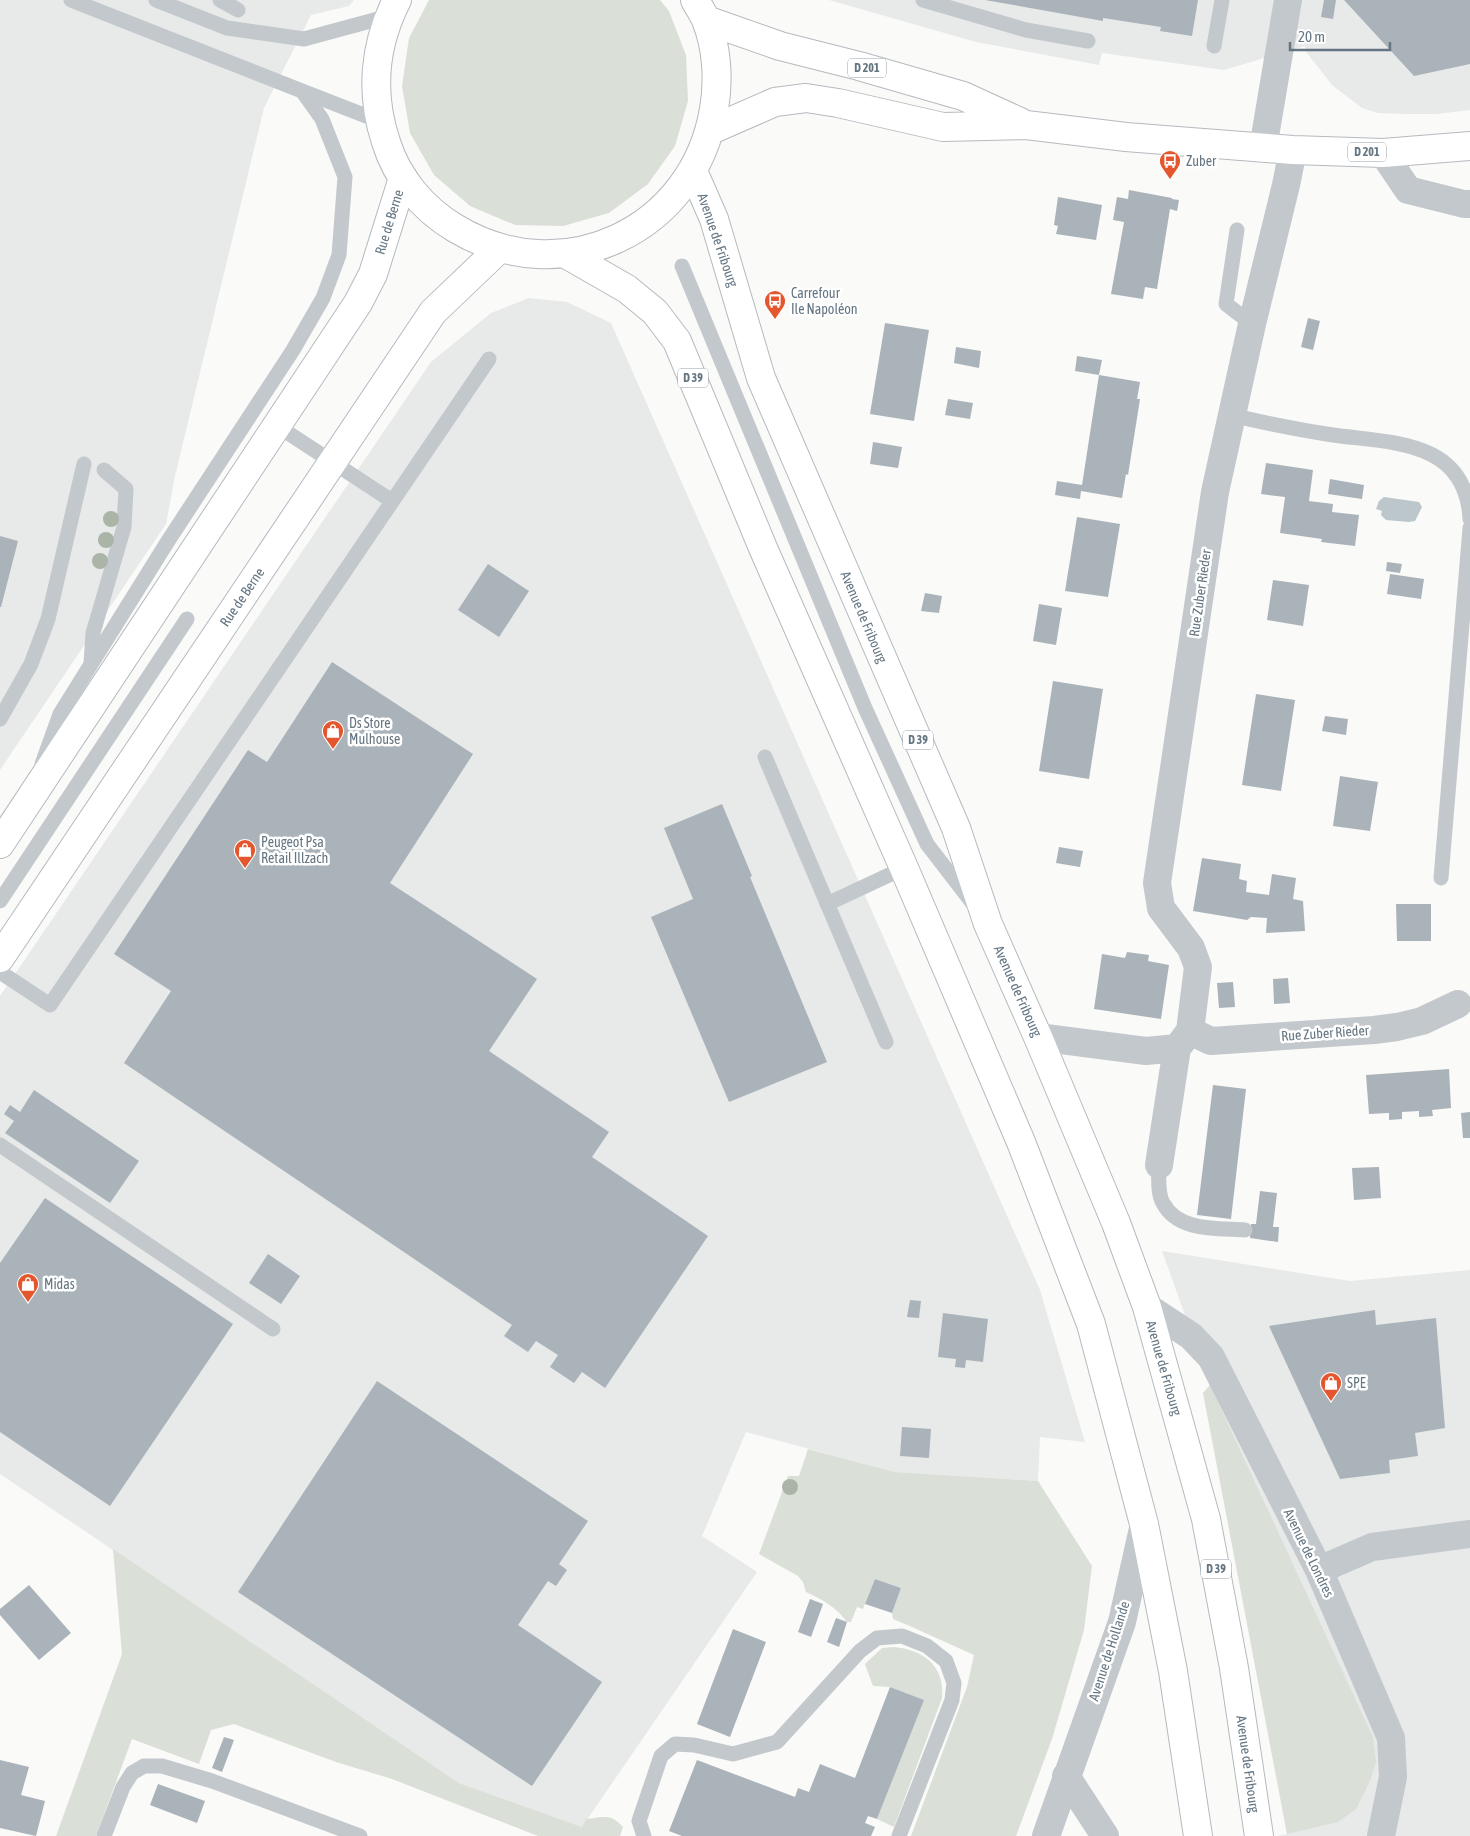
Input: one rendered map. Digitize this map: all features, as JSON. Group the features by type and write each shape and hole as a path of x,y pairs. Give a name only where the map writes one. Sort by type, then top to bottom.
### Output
{"main road":[{"path":"393,8 378,50 375,86 379,121 388,150 403,178 422,202 445,222 470,238 499,249 532,255 566,254 604,245 639,227 670,203 693,171 704,151 711,130 717,93 715,56 700,10"},
{"name":"D 201","path":"700,10 780,46 859,66 962,96 1026,125"},
{"name":"D 201","path":"711,130 775,102 806,98 838,103 943,127 1026,125 1126,137 1293,150 1383,153 1470,146"},
{"name":"Avenue de Fribourg","path":"693,171 714,220 761,378 956,828 988,924 1116,1223 1147,1307 1206,1519 1234,1668 1258,1836"},
{"name":"Rue de Berne","path":"0,844 358,303 373,274 403,178"},
{"name":"Rue de Berne","path":"0,958 433,312 499,249"},
{"name":"D 39","path":"566,254 627,288 655,312 677,341 763,548 904,868 1021,1142 1092,1324 1144,1524 1174,1671 1198,1836"}],"street":[{"path":"1263,148 1288,0"},
{"name":"Rue Zuber Rieder","path":"1159,1164 1198,967 1191,948 1161,908 1157,883 1215,492 1231,415 1293,150"},
{"path":"1383,153 1408,190 1470,204"},
{"name":"Rue Zuber Rieder","path":"1038,1037 1146,1051 1184,1039 1211,1041 1397,1027 1422,1021 1458,1004"},
{"name":"Avenue de Londres","path":"1147,1307 1191,1336 1211,1357 1319,1570 1391,1738 1393,1777 1381,1836"},
{"name":"Avenue de Hollande","path":"1046,1836 1122,1622 1144,1524"},
{"path":"1319,1570 1372,1547 1470,1534"},
{"path":"1066,1776 1105,1836"}],"lane":[{"path":"72,0 379,121"},
{"path":"156,0 227,28 304,39 393,8"},
{"path":"220,0 238,10"},
{"path":"924,0 1026,30 1088,41"},
{"path":"1214,46 1222,0"},
{"path":"26,804 60,714 168,541 293,350 323,298 338,255 345,177 322,119 302,91"},
{"path":"1237,230 1226,304 1252,324"},
{"path":"682,266 866,708 927,844 988,924"},
{"path":"0,972 50,1005 489,359"},
{"path":"1231,415 1279,426 1394,442 1418,449 1436,457 1455,474 1464,486 1469,501 1470,519"},
{"path":"276,425 392,501"},
{"path":"0,719 31,664 48,619 84,464"},
{"path":"90,666 93,633 124,527 126,489 104,470"},
{"path":"1442,878 1470,528"},
{"path":"0,901 187,619"},
{"path":"765,757 886,1042"},
{"path":"827,904 904,868"},
{"path":"0,1145 273,1329"},
{"path":"1159,1164 1162,1202 1170,1213 1182,1222 1194,1226 1245,1230"},
{"path":"644,1836 639,1821 642,1812 661,1756 675,1744 694,1745 733,1754 777,1742 860,1651 877,1638 902,1636 927,1646 946,1661 954,1683 952,1700 899,1836"},
{"path":"104,1836 122,1787 132,1773 144,1766 162,1766 212,1781 360,1836"}],"shaded area":[{"path":"0,0 354,0 349,6 311,15 264,108 175,476 166,524 0,770"},
{"path":"429,0 660,0 669,11 686,55 688,101 675,146 648,184 609,213 563,226 515,225 470,206 434,175 410,133 402,86 409,38"},
{"path":"829,0 1470,0 1470,110 1437,114 1406,114 1378,113 1362,108 1332,85 1307,53 1305,46 1224,70 1102,53 1099,65 976,42"},
{"path":"529,298 567,302 611,323 1040,1290 1085,1442 1040,1437 1038,1481 895,1472 746,1432 702,1536 757,1572 582,1827 459,1783 0,1474 0,996 431,362 491,313"},
{"path":"1384,497 1419,502 1422,507 1415,521 1386,520 1381,515 1382,511 1376,509 1379,501"},
{"path":"1162,1251 1350,1281 1470,1270 1470,1836 1278,1836 1287,1834 1210,1385"},
{"path":"1210,1385 1373,1737 1376,1762 1370,1781 1356,1809 1338,1822 1287,1834 1203,1393"},
{"path":"808,1449 895,1472 1038,1481 1092,1566 1084,1630 1052,1739 1016,1836 911,1836 967,1687 974,1655 893,1619 892,1613 901,1588 875,1579 863,1609 857,1607 851,1622 847,1622 829,1604 806,1592 803,1582 798,1576 759,1554 788,1476 799,1476"},
{"path":"113,1549 459,1783 582,1827 586,1819 611,1818 623,1827 620,1836 538,1836 392,1779 336,1762 234,1724 211,1730 199,1764 132,1739 96,1836 56,1836 122,1654"},
{"path":"894,1647 915,1652 930,1662 940,1677 942,1698 894,1827 877,1819 923,1700 890,1687 873,1686 865,1664 882,1648"}],"building":[{"path":"985,0 1198,0 1192,36 1160,31 1161,27 1103,18 1103,21"},
{"path":"1324,0 1336,0 1333,19 1321,17"},
{"path":"1344,0 1470,0 1470,64 1414,76"},
{"path":"1129,190 1179,200 1177,211 1170,209 1157,289 1145,287 1143,299 1111,294 1124,222 1113,220 1117,197 1128,199"},
{"path":"1058,197 1102,205 1096,240 1056,234 1058,226 1054,225"},
{"path":"1308,318 1320,321 1313,350 1301,347"},
{"path":"885,323 929,330 914,421 870,414"},
{"path":"956,347 981,351 979,368 954,363"},
{"path":"1077,356 1102,360 1099,375 1075,371"},
{"path":"1099,375 1140,382 1137,399 1140,399 1128,475 1126,474 1122,498 1081,491 1080,499 1055,495 1057,481 1082,485"},
{"path":"948,399 973,403 970,419 945,415"},
{"path":"873,442 902,447 898,468 870,464"},
{"path":"1266,463 1313,470 1309,501 1333,504 1332,512 1359,515 1355,546 1321,542 1322,539 1280,533 1285,497 1261,494"},
{"path":"1330,479 1364,485 1362,499 1328,494"},
{"path":"1077,517 1120,524 1108,597 1065,591"},
{"path":"0,536 18,541 1,607 0,607"},
{"path":"1387,562 1402,564 1400,573 1386,571"},
{"path":"488,564 529,591 499,637 458,610"},
{"path":"1390,574 1424,579 1421,599 1387,594"},
{"path":"1273,580 1309,585 1303,626 1267,620"},
{"path":"925,593 942,596 939,613 921,611"},
{"path":"1039,604 1062,608 1056,645 1033,641"},
{"path":"332,662 473,754 390,883 537,979 489,1051 609,1132 592,1157 708,1236 605,1388 582,1372 574,1383 550,1367 558,1355 536,1341 528,1352 504,1336 512,1325 124,1063 171,991 114,954 248,750 267,762"},
{"path":"1053,681 1103,689 1089,779 1039,771"},
{"path":"1256,694 1295,700 1281,791 1242,785"},
{"path":"1325,716 1348,719 1346,735 1322,731"},
{"path":"1340,776 1378,782 1370,831 1333,826"},
{"path":"722,804 752,876 750,877 827,1062 729,1102 651,917 693,899 664,828"},
{"path":"1059,847 1083,851 1080,867 1056,863"},
{"path":"1202,858 1241,864 1239,879 1247,881 1246,892 1269,895 1272,874 1296,878 1293,899 1303,901 1305,931 1266,933 1267,918 1251,917 1247,920 1193,911"},
{"path":"1396,904 1431,904 1431,941 1397,941"},
{"path":"1127,952 1149,955 1148,961 1169,965 1161,1019 1094,1009 1102,954 1125,958"},
{"path":"1288,978 1290,1003 1274,1004 1273,979"},
{"path":"1233,982 1235,1007 1219,1008 1217,983"},
{"path":"1449,1069 1451,1108 1432,1110 1433,1116 1419,1117 1419,1111 1402,1112 1402,1119 1389,1120 1389,1113 1369,1114 1366,1075"},
{"path":"1213,1085 1246,1089 1231,1219 1197,1215"},
{"path":"34,1090 139,1161 110,1203 5,1133 14,1121 4,1114 10,1105 20,1112"},
{"path":"1470,1112 1470,1138 1463,1138 1461,1113"},
{"path":"1379,1167 1381,1198 1354,1200 1352,1168"},
{"path":"1260,1191 1277,1193 1273,1227 1279,1227 1278,1242 1250,1238 1251,1224 1256,1224"},
{"path":"45,1198 233,1324 110,1506 0,1432 0,1263"},
{"path":"268,1254 300,1276 281,1304 249,1283"},
{"path":"910,1300 921,1301 919,1318 907,1317"},
{"path":"1375,1310 1376,1325 1436,1318 1445,1428 1415,1433 1418,1456 1389,1460 1390,1473 1340,1479 1269,1326"},
{"path":"943,1313 988,1319 983,1362 966,1360 965,1368 955,1367 956,1359 938,1357"},
{"path":"377,1381 588,1521 559,1564 567,1570 556,1586 548,1581 518,1625 602,1682 532,1786 238,1592"},
{"path":"902,1427 931,1429 929,1458 900,1456"},
{"path":"875,1579 901,1588 892,1613 865,1604"},
{"path":"29,1585 71,1633 39,1660 0,1615 0,1609"},
{"path":"810,1599 823,1604 811,1637 798,1632"},
{"path":"836,1618 847,1622 839,1647 827,1642"},
{"path":"733,1629 766,1642 730,1737 697,1724"},
{"path":"890,1687 924,1700 877,1819 868,1816 865,1823 875,1827 871,1836 682,1836 669,1831 697,1760 795,1797 798,1788 809,1792 820,1764 855,1778"},
{"path":"224,1737 234,1740 222,1772 212,1768"},
{"path":"0,1760 29,1767 21,1795 45,1801 36,1836 0,1828"},
{"path":"158,1784 205,1801 197,1823 150,1805"}],"place":[{"name":"Zuber","path":"1170,180"},
{"name":"Carrefour Ile Napoléon","path":"775,320"},
{"name":"Ds Store Mulhouse","path":"333,750"},
{"name":"Peugeot Psa Retail Illzach","path":"245,869"},
{"name":"Midas","path":"28,1303"},
{"name":"SPE","path":"1331,1402"}]}
